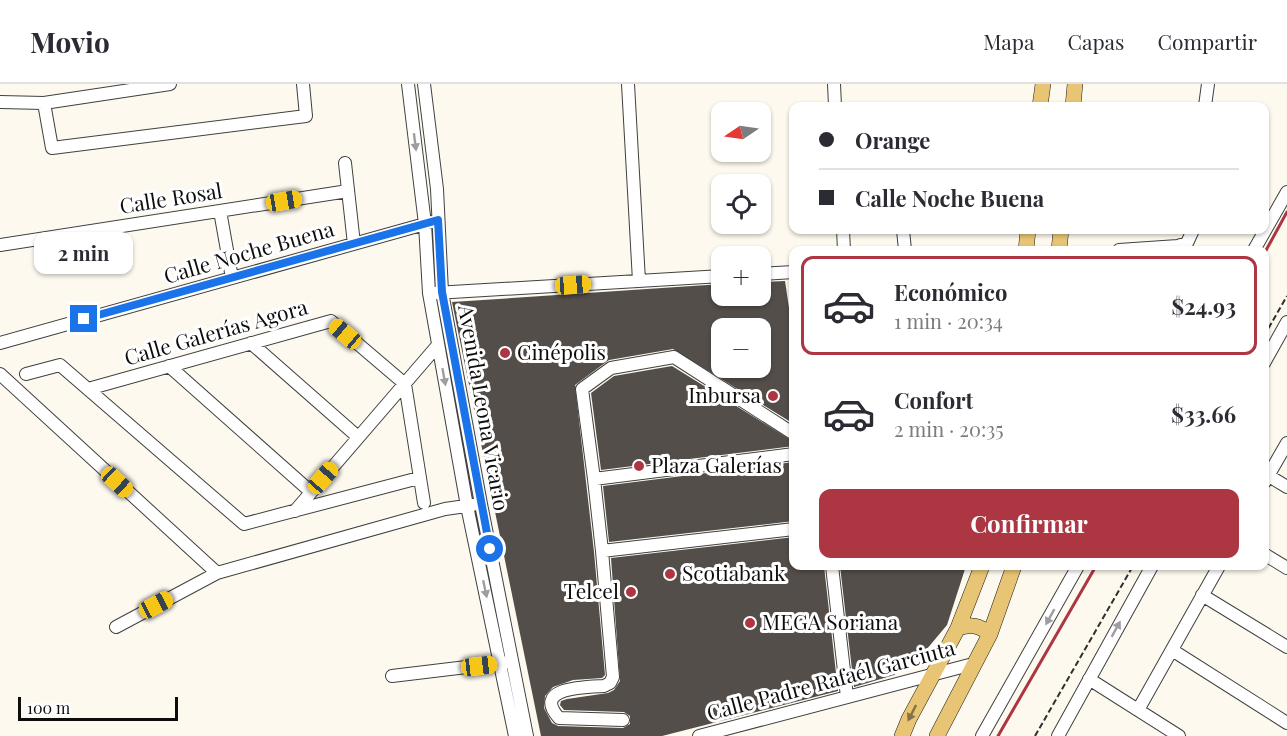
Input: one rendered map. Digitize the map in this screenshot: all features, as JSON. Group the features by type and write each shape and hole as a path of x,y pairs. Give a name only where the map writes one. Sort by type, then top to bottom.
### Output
{"main road":[{"path":"1041,102 1043,84"},
{"path":"1073,102 1075,84"},
{"path":"902,736 909,718 958,628 980,570"},
{"path":"937,736 990,634 1013,570"},
{"path":"958,628 970,625 982,627 990,634"}],"street":[{"path":"0,102 44,103 170,84"},
{"path":"44,103 52,148 306,116 303,84"},
{"name":"Avenida Leona Vicario","path":"408,84 424,224 436,293 481,504 506,662 515,736"},
{"name":"Avenida Leona Vicario","path":"424,84 438,220 436,293 438,345 467,506 527,736"},
{"path":"628,84 639,281"},
{"path":"834,84 835,102"},
{"path":"1206,102 1208,84"},
{"path":"345,163 354,244"},
{"name":"Calle Rosal","path":"0,245 348,191"},
{"path":"1269,224 1287,192"},
{"path":"220,211 232,278"},
{"name":"Calle Noche Buena","path":"0,343 438,220"},
{"path":"1178,246 1187,243 1190,234"},
{"path":"771,273 789,272"},
{"path":"436,293 711,277"},
{"name":"Calle Galerías Agora","path":"88,389 331,321 405,384"},
{"path":"1269,354 1287,322"},
{"path":"251,343 358,437"},
{"path":"295,511 438,345"},
{"path":"623,720 559,718 553,711 552,705 552,699 565,690 604,686 610,683 613,677 602,551 582,388 610,368 674,357 789,431"},
{"path":"26,374 60,365 244,524 419,478"},
{"path":"169,366 311,492"},
{"path":"0,374 217,573"},
{"path":"405,384 424,503"},
{"path":"1269,478 1282,465 1287,443"},
{"path":"594,478 789,455"},
{"path":"1269,481 1287,487"},
{"path":"116,627 217,573 445,509 481,504"},
{"path":"602,551 789,530"},
{"path":"1269,557 1287,568"},
{"path":"832,570 847,697"},
{"path":"982,736 1076,570"},
{"path":"1058,736 1150,570"},
{"path":"1138,710 1217,570"},
{"path":"1202,595 1287,647"},
{"path":"1172,650 1287,723"},
{"path":"392,676 506,662"},
{"name":"Calle Padre Rafaél Garciuta","path":"699,736 973,664"},
{"path":"1089,679 1179,736"}],"path":[{"path":"1269,327 1287,296"},
{"path":"1035,736 1131,570"}],"building":[{"name":"Plaza Galerías","path":"785,281 789,308 789,421 720,378 771,378 771,318 711,318 711,373 673,349 609,360 575,385 605,675 602,678 573,680 553,687 545,696 544,708 552,723 558,726 623,728 630,724 630,716 624,712 564,710 560,705 561,701 567,699 608,693 614,690 620,681 611,558 789,538 789,570 824,570 838,691 662,736 541,736 452,302 711,285 711,306 771,306 771,282"},
{"path":"672,366 789,439 789,447 601,470 591,393 614,376"},
{"path":"789,463 789,522 609,542 603,486"},
{"path":"840,570 965,570 947,625 921,656 894,675 854,687"}],"railway":[{"path":"1268,246 1287,212"},
{"path":"998,736 1094,570"}],"place":[{"name":"Cinépolis","path":"505,353"},
{"name":"Inbursa","path":"773,396"},
{"name":"Plaza Galerías","path":"639,466"},
{"name":"Scotiabank","path":"670,574"},
{"name":"Telcel","path":"631,592"},
{"name":"MEGA Soriana","path":"750,623"}],"route":[{"path":"84,319 438,220 442,292 490,549"}]}
